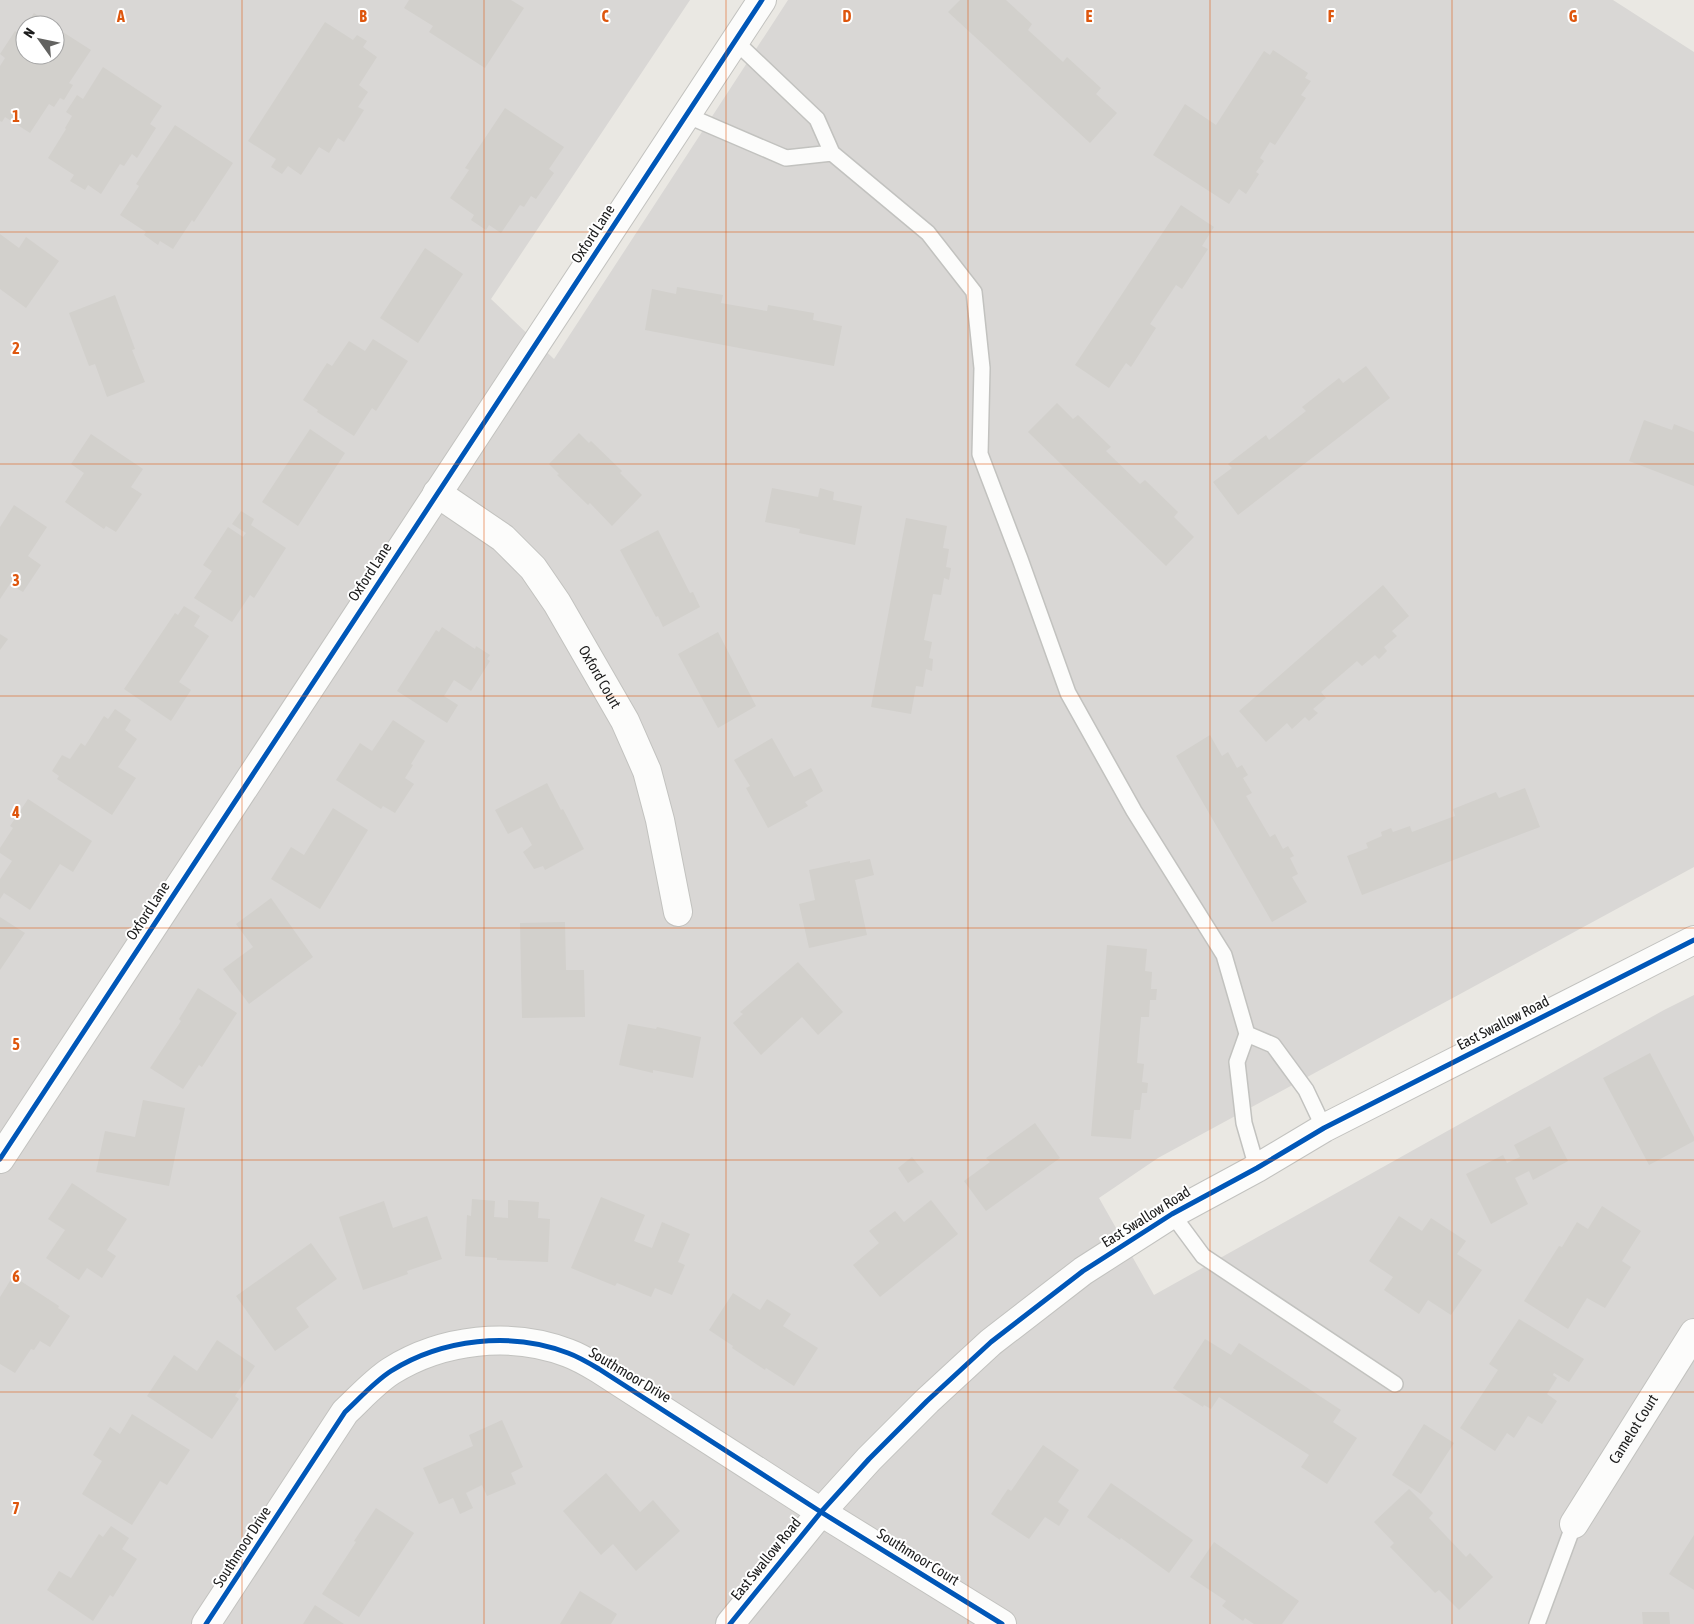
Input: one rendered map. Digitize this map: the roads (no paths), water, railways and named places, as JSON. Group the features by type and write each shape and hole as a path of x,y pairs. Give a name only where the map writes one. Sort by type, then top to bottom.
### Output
{"street":[{"name":"Oxford Lane","path":"0,1159 762,0"},
{"name":"Oxford Court","path":"437,493 503,538 533,568 557,603 620,712 647,771 660,820 678,912"},
{"name":"East Swallow Road","path":"730,1624 821,1512 869,1459 921,1407 991,1342 1083,1271 1172,1214 1257,1168 1324,1128 1694,940"},
{"name":"Camelot Court","path":"1574,1524 1694,1332"},
{"name":"Southmoor Drive","path":"206,1624 346,1412 370,1388 391,1371 428,1353 468,1342 509,1340 542,1345 568,1353 599,1369 821,1512"},
{"name":"Southmoor Court","path":"821,1512 1002,1624"}],"lane":[{"path":"735,41 817,119 832,153 928,234 974,292 982,368 980,454 1068,693 1134,811 1224,955 1248,1034 1237,1062 1244,1123 1257,1168"},
{"path":"686,115 786,158 832,153"},
{"path":"1248,1034 1273,1045 1306,1090 1324,1128"},
{"path":"1172,1214 1203,1256 1395,1384"},
{"path":"1537,1624 1574,1524"}]}
